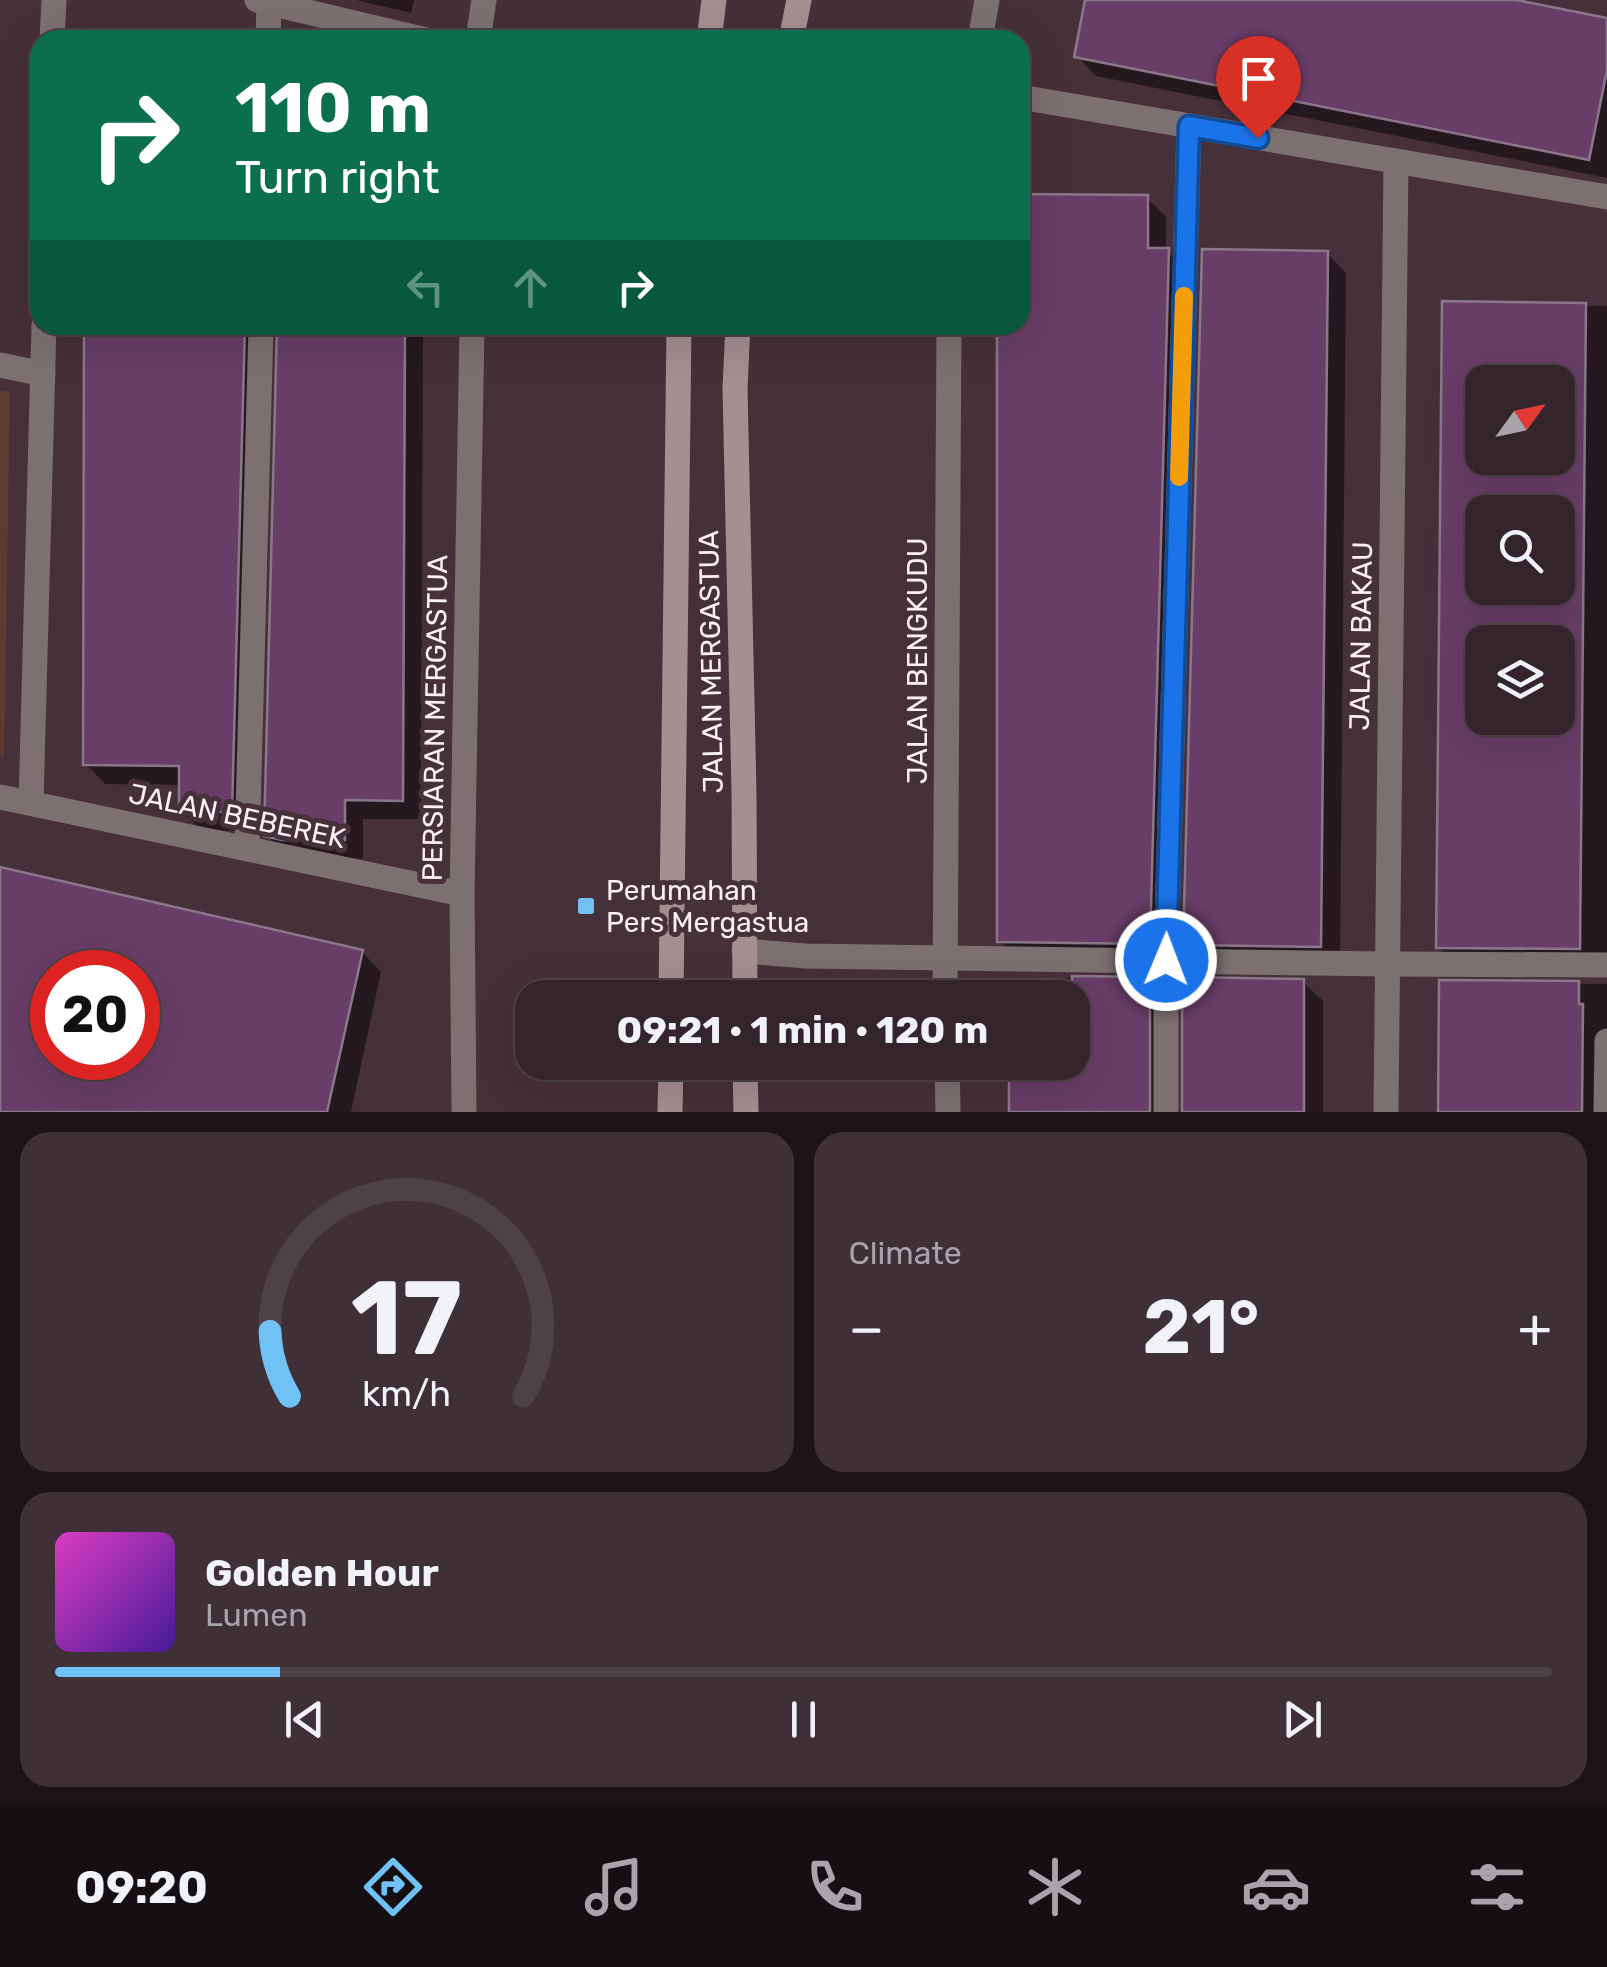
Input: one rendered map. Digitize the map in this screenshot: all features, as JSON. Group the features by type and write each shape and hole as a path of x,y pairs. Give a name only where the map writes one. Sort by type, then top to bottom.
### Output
{"main road":[{"path":"710,30 714,0"},
{"name":"JALAN MERGASTUA","path":"672,980 680,335"},
{"name":"JALAN MERGASTUA","path":"738,335 735,388 744,773 744,980"},
{"path":"670,1112 671,1080"},
{"path":"745,1080 746,1112"}],"street":[{"path":"52,30 54,0"},
{"path":"480,30 484,0"},
{"path":"982,30 986,0"},
{"path":"267,30 263,2 383,30"},
{"path":"1030,99 1607,197"},
{"path":"1166,1112 1166,960 1189,126"},
{"name":"JALAN BAKAU","path":"1386,1112 1396,161"},
{"path":"30,803 44,335"},
{"path":"247,849 261,335"},
{"name":"PERSIARAN MERGASTUA","path":"464,1112 462,894 472,335"},
{"name":"JALAN BENGKUDU","path":"945,980 950,335"},
{"path":"0,365 43,374"},
{"name":"JALAN BEBEREK","path":"0,797 462,894"},
{"path":"744,951 806,956 1607,964"},
{"path":"1606,1112 1607,1041"},
{"path":"947,1080 948,1112"}],"shaded area":[{"path":"0,390 10,392 4,757 0,756"}],"building":[{"path":"1085,0 1517,0 1607,18 1607,70 1589,160 1074,57"},
{"path":"1030,194 1148,195 1148,248 1169,248 1150,944 997,942 997,335 1030,335"},
{"path":"1202,249 1328,251 1321,947 1183,945"},
{"path":"1442,301 1586,303 1580,949 1436,948"},
{"path":"84,335 245,335 232,812 179,812 179,766 83,765"},
{"path":"277,335 405,335 403,801 345,800 345,840 282,840 264,836"},
{"path":"0,867 363,950 327,1112 0,1112"},
{"path":"1072,976 1150,977 1150,1112 1009,1112 1009,1080 1090,1080 1090,980 1072,980"},
{"path":"1182,977 1304,979 1304,1112 1182,1112"},
{"path":"1439,980 1579,981 1579,1004 1583,1004 1582,1112 1438,1112"}],"slow traffic":[{"path":"1179,477 1184,296"}],"place":[{"name":"Perumahan Pers Mergastua","path":"586,906"}],"route":[{"path":"1166,960 1189,126 1258,138"}]}
